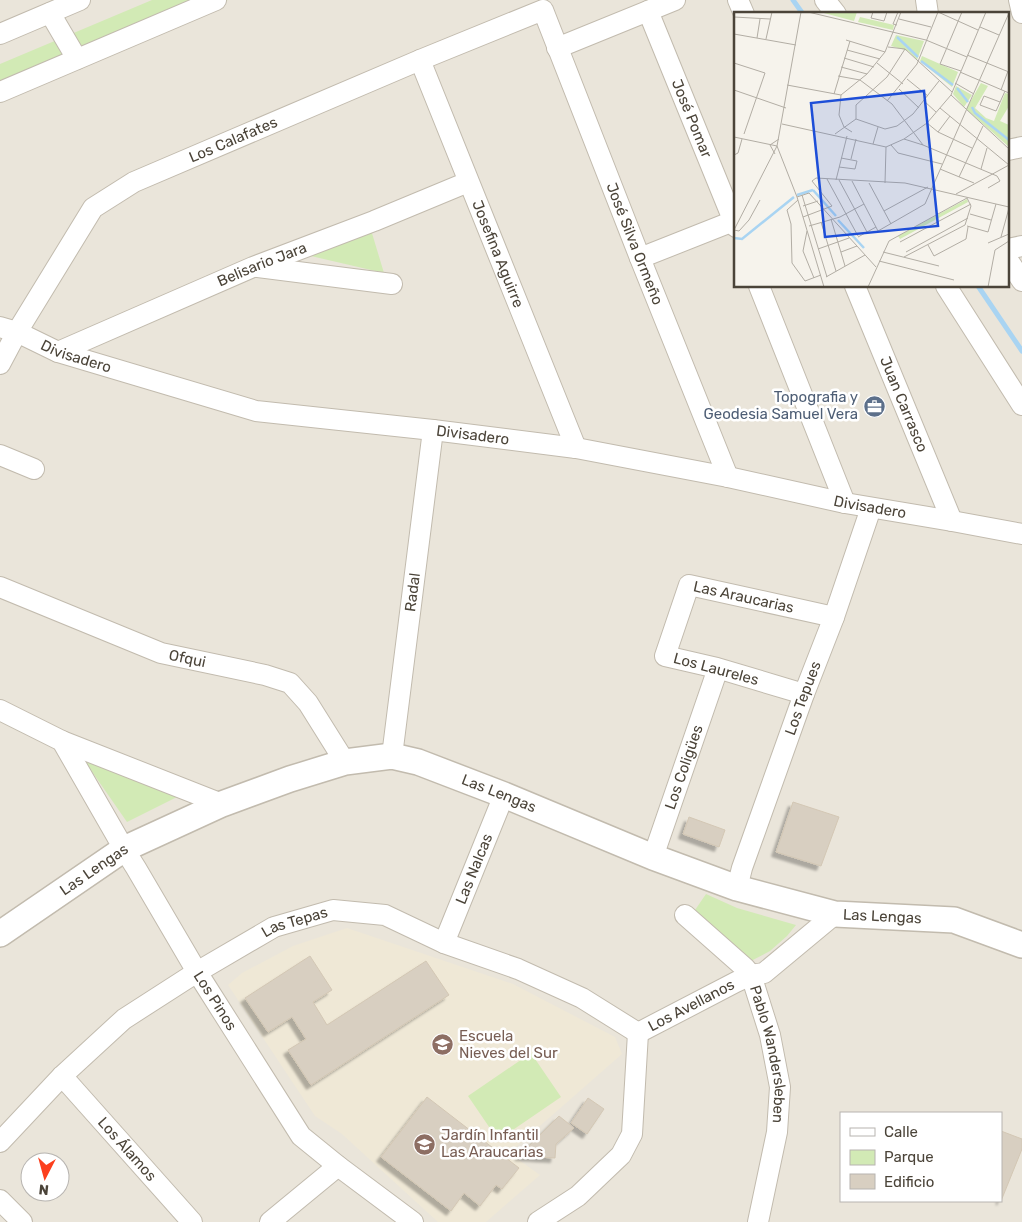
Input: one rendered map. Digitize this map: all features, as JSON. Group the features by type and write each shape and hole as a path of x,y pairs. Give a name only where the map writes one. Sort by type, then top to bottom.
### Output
{"street":[{"path":"0,92 216,0"},
{"path":"557,48 675,0"},
{"path":"738,0 743,12"},
{"path":"826,0 835,12"},
{"path":"1020,0 1022,13"},
{"path":"0,34 66,5 76,59"},
{"name":"José Silva Ormeño","path":"543,10 728,477"},
{"name":"Los Calafates","path":"0,364 8,329 93,208 134,182 420,60 543,10"},
{"name":"José Pomar","path":"648,11 734,221"},
{"name":"Josefina Aguirre","path":"420,60 576,448"},
{"name":"Belisario Jara","path":"58,352 253,267 374,221 468,182"},
{"path":"640,258 734,223"},
{"path":"1010,263 1022,281"},
{"path":"253,267 392,284"},
{"path":"760,288 845,503"},
{"name":"Juan Carrasco","path":"856,288 952,521"},
{"path":"947,288 1022,405"},
{"name":"Divisadero","path":"8,329 58,352 256,411 576,448 728,477 845,503 1022,534"},
{"name":"Radal","path":"392,756 433,430"},
{"path":"0,455 34,469"},
{"name":"Los Tepues","path":"737,888 742,868 804,694 834,617 871,508"},
{"name":"Las Araucarias","path":"678,619 689,585 834,617"},
{"name":"Ofqui","path":"0,587 161,653 265,675 290,683 308,703 345,762"},
{"name":"Los Laureles","path":"678,619 665,656 717,668 804,694"},
{"name":"Los Coligües","path":"653,857 715,677"},
{"path":"0,710 62,741 222,804"},
{"name":"Los Pinos","path":"62,741 197,972 300,1136 413,1222"},
{"name":"Las Lengas","path":"2,927 124,849 222,804 290,779 345,762 392,756 418,762 504,795 653,857 737,888 835,914 954,920 1022,945"},
{"name":"Las Nalcas","path":"444,943 504,795"},
{"name":"Las Tepas","path":"3,1132 124,1019 197,972 274,927 333,910 385,915 444,943 518,970 582,998 638,1033"},
{"name":"Los Avellanos","path":"538,1222 578,1196 621,1155 632,1134 638,1033 736,982 751,975 764,973 835,914"},
{"name":"Pablo Wandersleben","path":"685,915 746,968 751,975 770,1035 780,1087 777,1132 758,1222"},
{"name":"Los Álamos","path":"62,1076 192,1222"},
{"path":"270,1222 338,1166"},
{"path":"0,1200 22,1222"}],"shaded area":[{"path":"0,0 1022,0 1022,1222 0,1222"},
{"name":"Escuela Nieves del Sur","path":"347,928 513,984 615,1037 622,1054 509,1153 540,1175 486,1222 438,1222 342,1134 315,1116 228,985 242,973 293,946"}],"green space":[{"path":"152,0 228,0 0,96 0,64"},
{"path":"368,220 384,273 285,250"},
{"path":"79,753 177,797 127,822"},
{"path":"706,894 737,908 796,925 770,951 747,963 693,913"},
{"path":"531,1053 561,1097 498,1140 468,1096"}],"building":[{"path":"793,802 839,817 821,866 776,852"},
{"path":"689,817 725,830 719,847 683,834"},
{"path":"310,956 332,990 313,1002 327,1025 426,961 449,995 311,1085 288,1050 306,1039 292,1017 268,1032 245,998"},
{"path":"427,1097 519,1168 502,1189 496,1185 480,1206 464,1193 451,1211 381,1157"},
{"path":"588,1098 604,1109 587,1134 571,1123"},
{"path":"559,1116 574,1128 556,1144 555,1158 519,1156"},
{"path":"1002,1131 1022,1139 1022,1149 1002,1199"}],"waterway":[{"path":"793,0 802,12"},
{"path":"979,288 1022,351"}],"place":[{"name":"Topografia y Geodesia Samuel Vera","path":"874,406"},
{"name":"Escuela Nieves del Sur","path":"443,1045"},
{"name":"Jardín Infantil Las Araucarias","path":"425,1144"}]}
